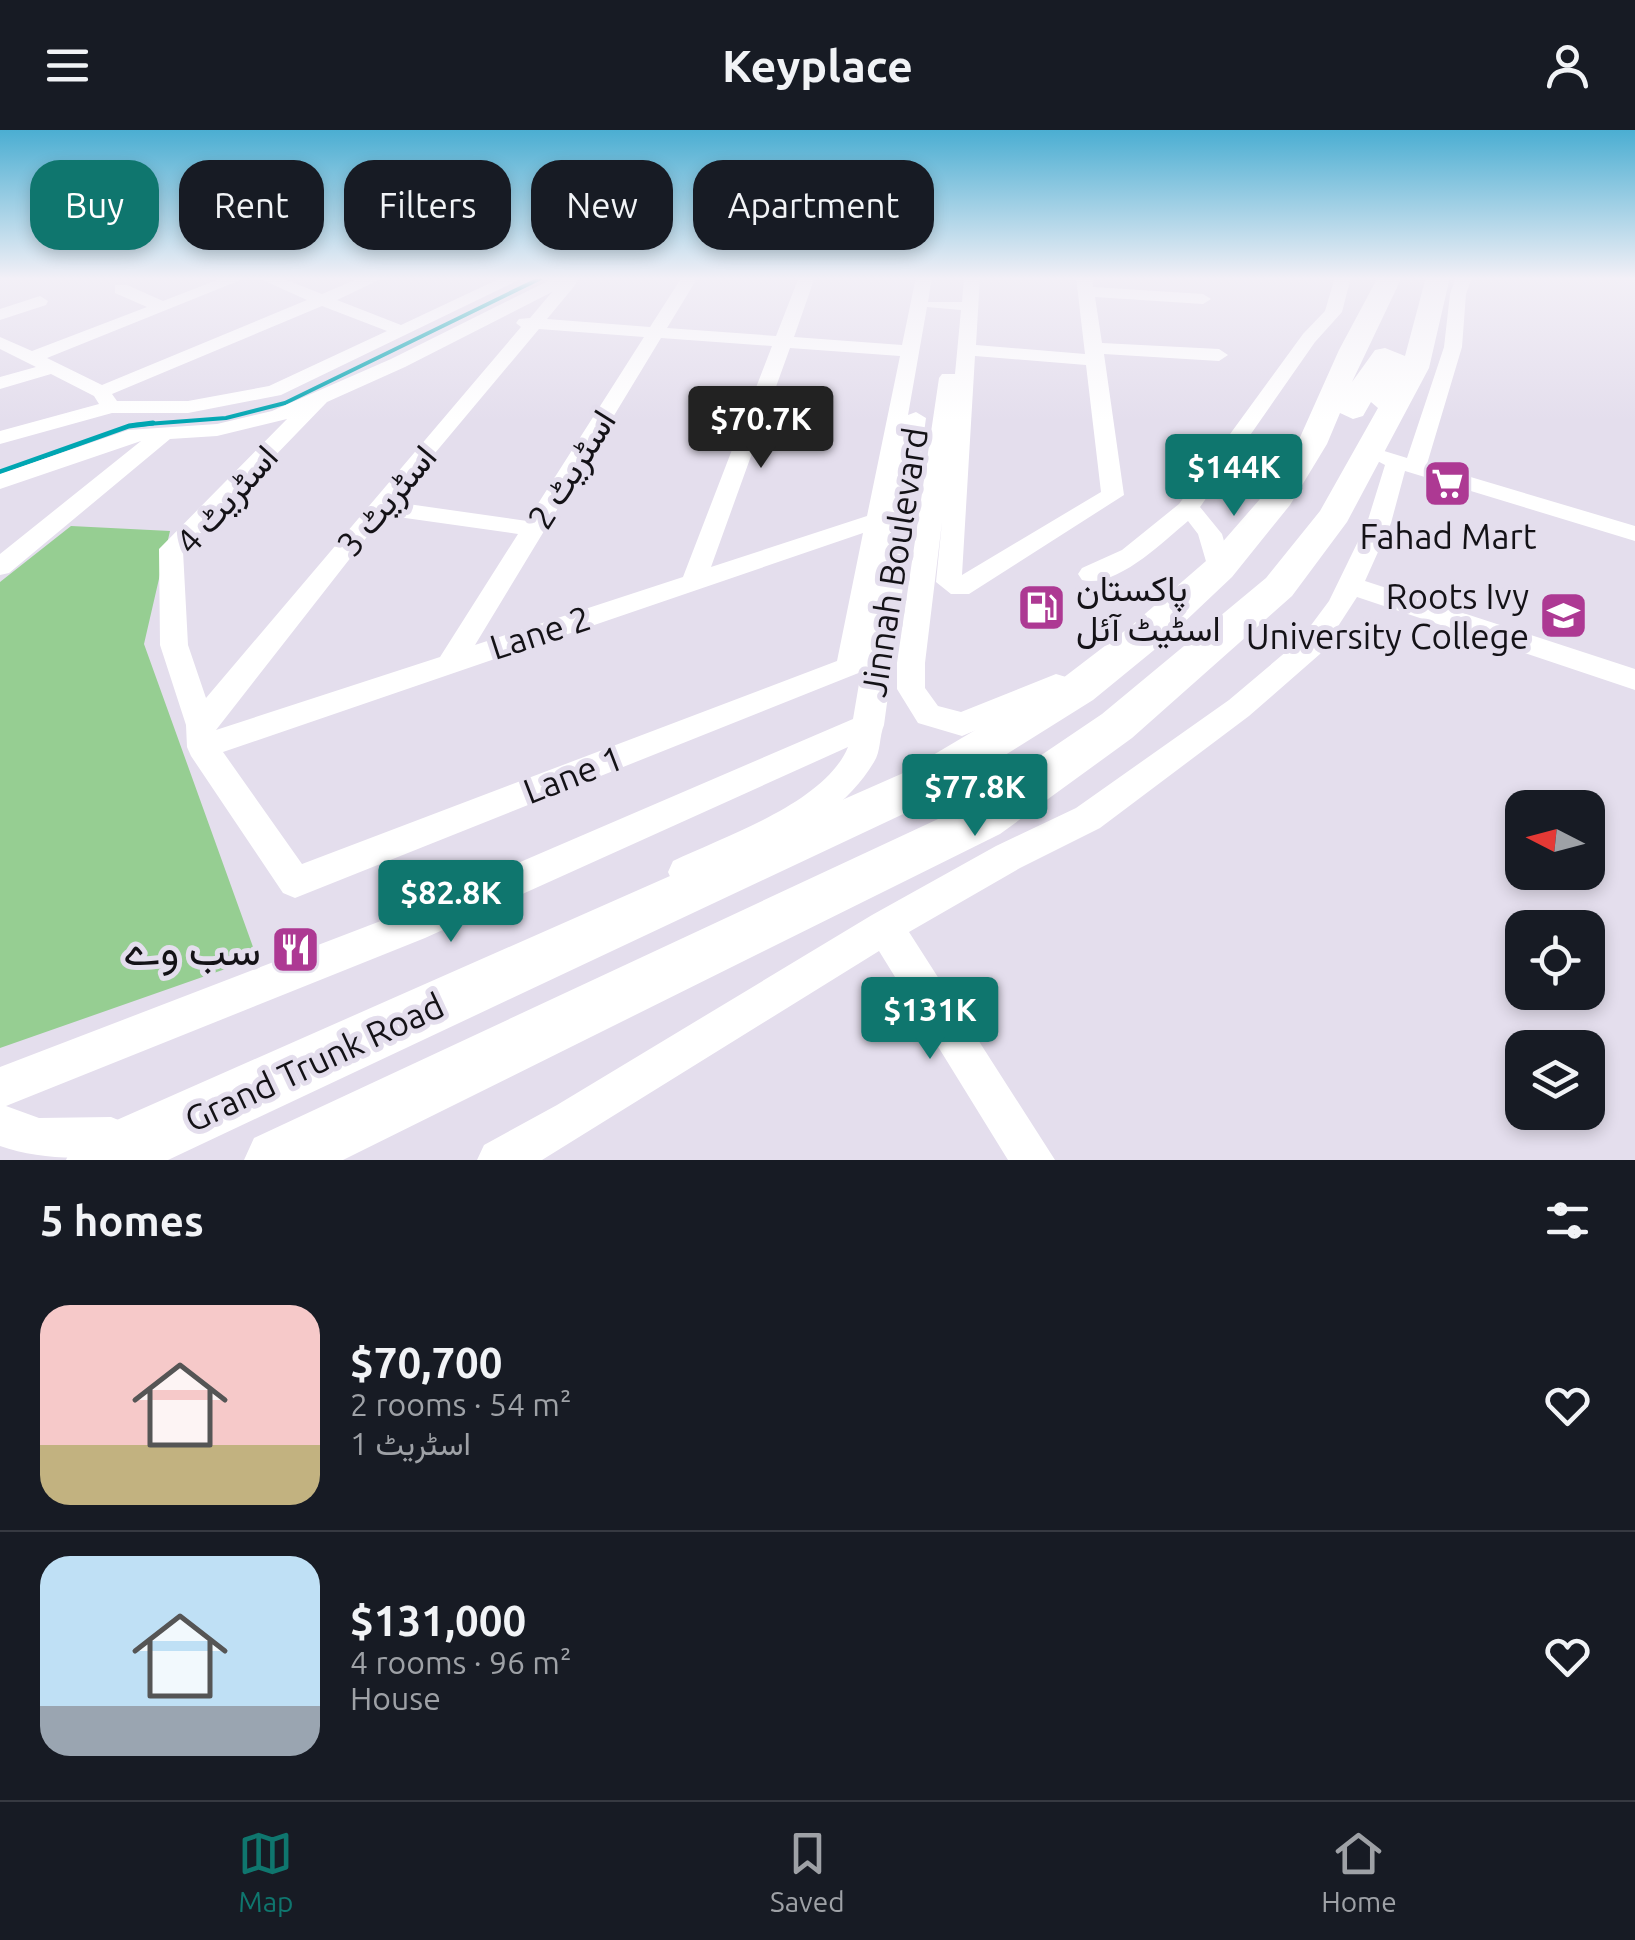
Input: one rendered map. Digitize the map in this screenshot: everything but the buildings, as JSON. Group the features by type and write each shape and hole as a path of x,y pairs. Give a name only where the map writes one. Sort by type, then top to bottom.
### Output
{"highway":[{"name":"Grand Trunk Road","path":"98,1160 918,787 1078,689 1145,636 1219,568 1273,505 1302,461 1337,393 1359,325"},
{"name":"Grand Trunk Road","path":"276,1160 983,820 1117,726 1278,587 1334,515 1388,458 1425,325"},
{"path":"1302,461 1340,432 1372,371 1386,356 1396,359 1399,366 1380,414 1388,458"}],"street":[{"path":"33,357 115,325"},
{"path":"0,438 106,400 268,325"},
{"path":"386,325 404,332"},
{"path":"0,482 176,420 274,391 418,325"},
{"path":"0,342 56,368 106,400 176,420 236,428 319,398 472,325"},
{"name":"اسٹریٹ 3","path":"201,736 378,507 532,325"},
{"path":"562,325 910,351"},
{"name":"اسٹریٹ 2","path":"452,660 660,325"},
{"path":"693,583 789,325"},
{"path":"910,351 922,325"},
{"name":"Jinnah Boulevard","path":"936,325 912,689 928,715 962,724 1019,704 1145,636"},
{"path":"878,520 933,398 968,350 969,325"},
{"path":"910,351 933,398 949,582 960,588 1113,496 1090,325"},
{"path":"1091,574 1131,556 1188,509 1345,325"},
{"path":"968,350 1219,355"},
{"path":"0,384 56,368"},
{"name":"اسٹریٹ 4","path":"295,882 201,736 174,645 171,549 319,398"},
{"name":"Jinnah Boulevard","path":"533,962 642,896 802,814 838,788 862,755 887,595 933,398"},
{"path":"0,566 176,420"},
{"path":"498,1160 572,1120 885,927 1008,857 1088,818 1176,755 1310,647 1349,585 1379,523 1388,458 1635,534"},
{"path":"378,507 534,528"},
{"path":"1188,509 1204,521 1211,533 1219,568"},
{"name":"Lane 2","path":"201,736 452,660 878,520"},
{"name":"Lane 1","path":"295,882 850,667 878,520"},
{"path":"1349,585 1635,680"},
{"path":"887,595 920,586"},
{"path":"156,1134 39,1139 1,1102 868,724"},
{"path":"885,927 1033,1160"}],"green space":[{"path":"71,526 170,531 144,644 257,958 0,1048 0,582"}],"waterway":[{"path":"142,424 226,418 285,403 445,325"},
{"path":"142,424 153,423"},
{"path":"0,472 142,424"},
{"path":"134,425 142,424"}],"place":[{"name":"Fahad Mart","path":"1448,484"},
{"name":"پاکستان اسٹیٹ آئل","path":"1041,608"},
{"name":"Roots Ivy University College","path":"1564,616"},
{"name":"سب وے","path":"296,949"}]}
